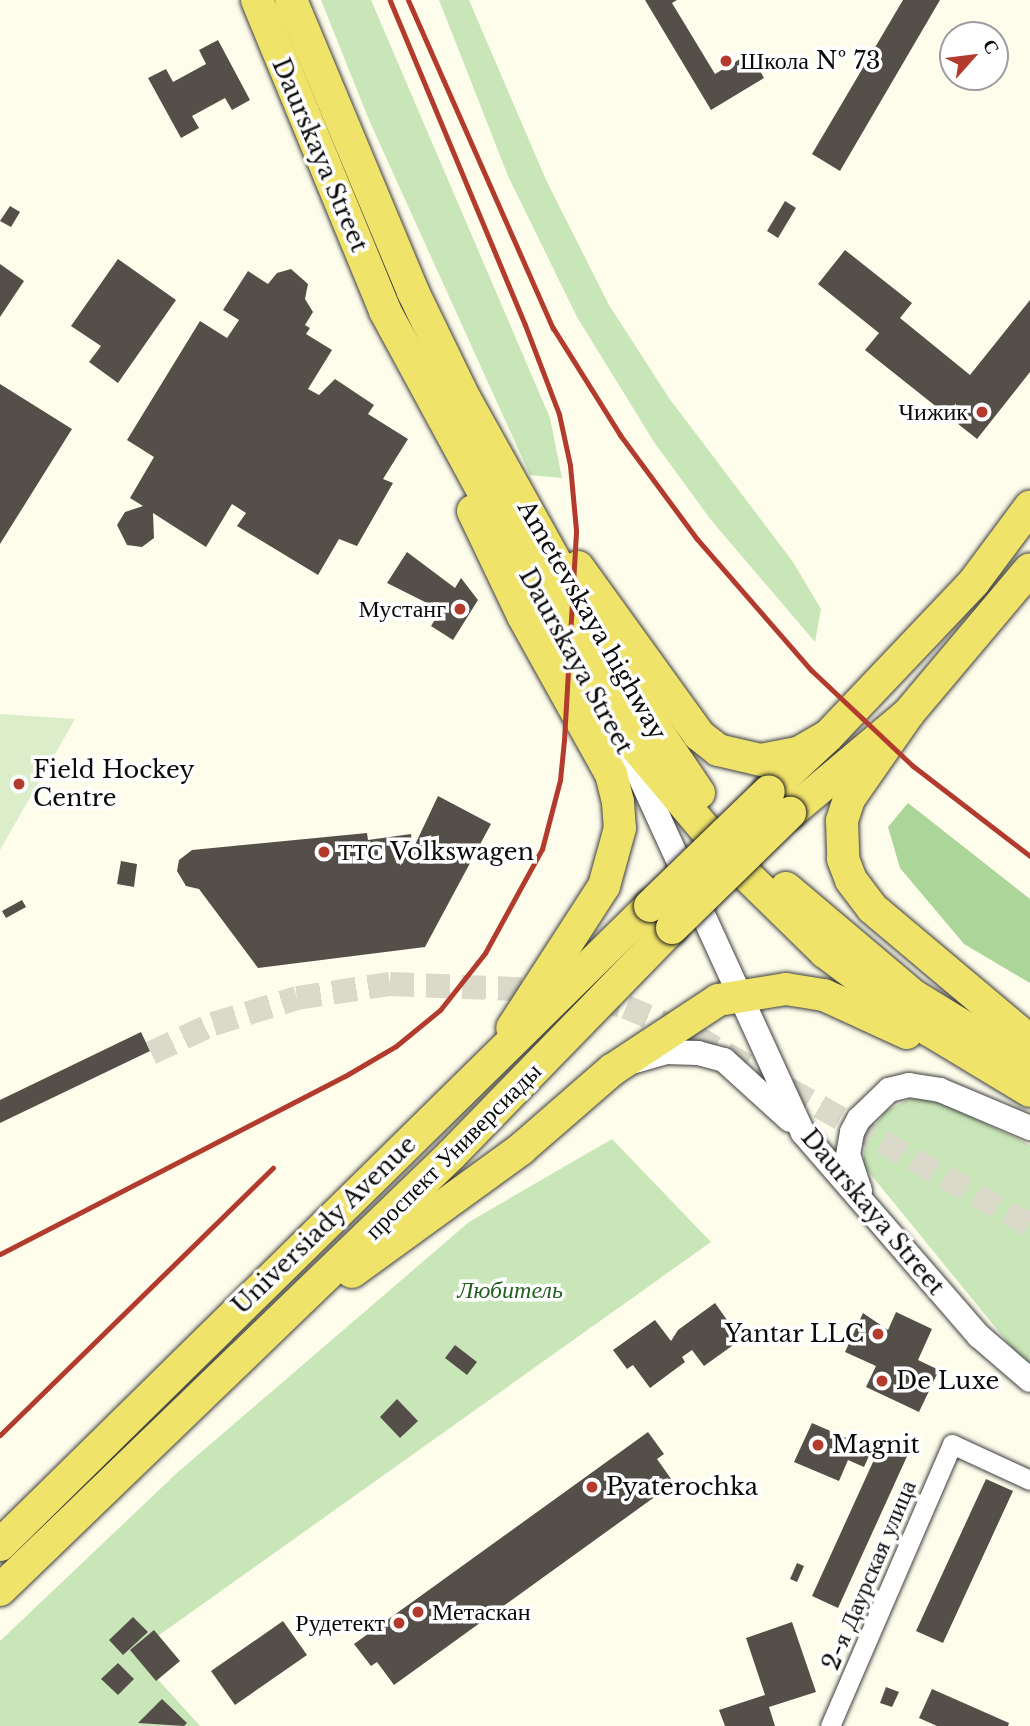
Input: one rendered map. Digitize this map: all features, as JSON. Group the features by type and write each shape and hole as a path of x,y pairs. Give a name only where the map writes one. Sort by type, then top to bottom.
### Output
{"main road":[{"name":"Daurskaya Street","path":"257,0 385,310 452,402"},
{"name":"Daurskaya Street","path":"291,0 412,292 452,402 525,569 615,722"},
{"path":"452,402 575,563 699,736 738,758 761,760 798,753 828,736"},
{"path":"452,402 452,461 494,561 599,749 618,802 620,828 604,886 523,1007 491,1065"},
{"name":"Ametevskaya highway","path":"452,402 614,667 692,785 744,845 817,916 914,996 1030,1067"},
{"name":"проспект Универсиады","path":"780,802 828,736 974,582 1030,508"},
{"path":"1030,569 908,714 849,799 842,821 843,859 851,880 872,908 1030,1041"},
{"name":"проспект Универсиады","path":"0,1590 460,1145 661,917 780,802 908,714"},
{"name":"Ametevskaya highway","path":"615,722 731,860 791,923 881,996 988,1069 1030,1091"},
{"name":"Universiady Avenue","path":"0,1545 256,1289 491,1065 661,917"},
{"path":"269,1331 521,1150 612,1070 701,1008 737,994 786,989 824,995 988,1069"}],"street":[{"name":"Daurskaya Street","path":"615,722 737,994 803,1133 979,1336 1030,1380"},
{"path":"612,1070 666,1052 698,1053 724,1060 803,1133"},
{"path":"869,1211 848,1155 859,1119 888,1090 909,1085 940,1090 1030,1128"},
{"name":"2-я Даурская улица","path":"830,1726 952,1444 1030,1480"}],"green space":[{"path":"321,0 371,0 550,418 562,478 530,475 369,120"},
{"path":"439,0 469,0 547,182 609,305 669,398 793,562 821,609 815,642 711,520 654,442 577,317 508,176"},
{"name":"Field Hockey Centre","path":"0,714 75,719 0,850"},
{"path":"908,803 1030,899 1030,983 964,944 900,868 888,827"},
{"path":"932,1098 1030,1145 1030,1363 1022,1360 863,1165 866,1136 887,1110 910,1099"},
{"name":"Любитель","path":"612,1139 711,1242 134,1653 200,1726 0,1726 0,1641 178,1472 469,1222"}],"building":[{"path":"645,0 677,0 672,3 715,74 750,53 764,78 711,110"},
{"path":"903,0 940,0 840,171 812,154"},
{"path":"218,40 250,100 232,110 225,98 192,116 199,128 181,138 148,78 166,69 173,82 206,64 199,50"},
{"path":"785,201 796,208 778,238 767,231"},
{"path":"10,206 20,212 11,227 0,221"},
{"path":"845,250 912,303 900,318 970,375 1030,300 1030,372 977,439 865,350 879,333 818,284"},
{"path":"118,259 176,300 118,383 89,362 101,346 71,326"},
{"path":"0,264 24,281 0,317"},
{"path":"291,269 308,284 305,299 313,312 305,325 310,328 306,334 332,350 308,389 319,395 335,379 374,405 368,414 408,439 383,479 393,483 357,546 339,539 318,575 237,526 246,513 232,504 206,547 153,513 154,538 142,547 127,545 117,525 125,512 143,506 130,498 154,457 127,440 200,321 227,338 239,320 223,310 248,271 268,284 277,273"},
{"path":"0,384 72,429 0,544"},
{"path":"407,552 455,588 461,578 478,600 453,640 431,626 441,610 387,583"},
{"path":"438,796 491,824 425,947 258,968 199,889 186,886 177,871 179,860 192,850 367,833 368,840 411,834 413,849"},
{"path":"121,861 137,864 134,887 117,884"},
{"path":"22,900 26,907 6,918 2,911"},
{"path":"141,1032 150,1051 0,1123 0,1100"},
{"path":"715,1303 732,1327 740,1321 750,1333 704,1366 692,1350 682,1357 685,1362 650,1388 633,1365 627,1369 613,1350 655,1320 671,1341 678,1330"},
{"path":"896,1312 932,1329 918,1360 939,1370 919,1412 866,1387 876,1366 845,1352 863,1313 888,1330"},
{"path":"455,1345 477,1362 467,1375 445,1358"},
{"path":"397,1399 418,1421 400,1438 380,1417"},
{"path":"812,1423 872,1449 864,1467 848,1460 839,1481 794,1462"},
{"path":"648,1432 664,1454 657,1459 674,1483 394,1685 377,1662 371,1666 354,1644"},
{"path":"883,1440 909,1452 838,1608 812,1596"},
{"path":"986,1479 1013,1491 943,1643 916,1631"},
{"path":"797,1563 804,1566 797,1582 790,1579"},
{"path":"133,1617 148,1632 123,1655 109,1640"},
{"path":"283,1621 307,1655 235,1705 211,1671"},
{"path":"792,1622 816,1692 769,1707 775,1726 725,1726 719,1710 765,1695 746,1638"},
{"path":"154,1630 180,1661 156,1681 130,1650"},
{"path":"118,1663 134,1679 118,1695 101,1679"},
{"path":"886,1687 899,1692 892,1707 880,1703"},
{"path":"932,1689 1009,1723 1008,1726 937,1726 919,1718"},
{"path":"162,1699 187,1723 184,1726 138,1723"}],"tunnel":[{"path":"151,1053 213,1024 297,998 390,984 562,991 626,1007 694,1036 1030,1225"}],"railway":[{"path":"0,1254 345,1076 396,1046 440,1010 485,953 542,849 560,780 564,740 576,530 570,465 559,414 525,325 390,0"},
{"path":"408,0 553,328 620,435 697,539 811,670 913,766 1030,856"},
{"path":"0,1435 273,1168"}],"place":[{"name":"Школа № 73","path":"726,61"},
{"name":"Чижик","path":"982,412"},
{"name":"Мустанг","path":"460,609"},
{"name":"Field Hockey Centre","path":"19,784"},
{"name":"ТТС Volkswagen","path":"324,852"},
{"name":"Yantar LLC","path":"878,1334"},
{"name":"De Luxe","path":"882,1381"},
{"name":"Magnit","path":"818,1445"},
{"name":"Pyaterochka","path":"592,1487"},
{"name":"Метаскан","path":"418,1612"},
{"name":"Рудетект","path":"399,1623"}]}
